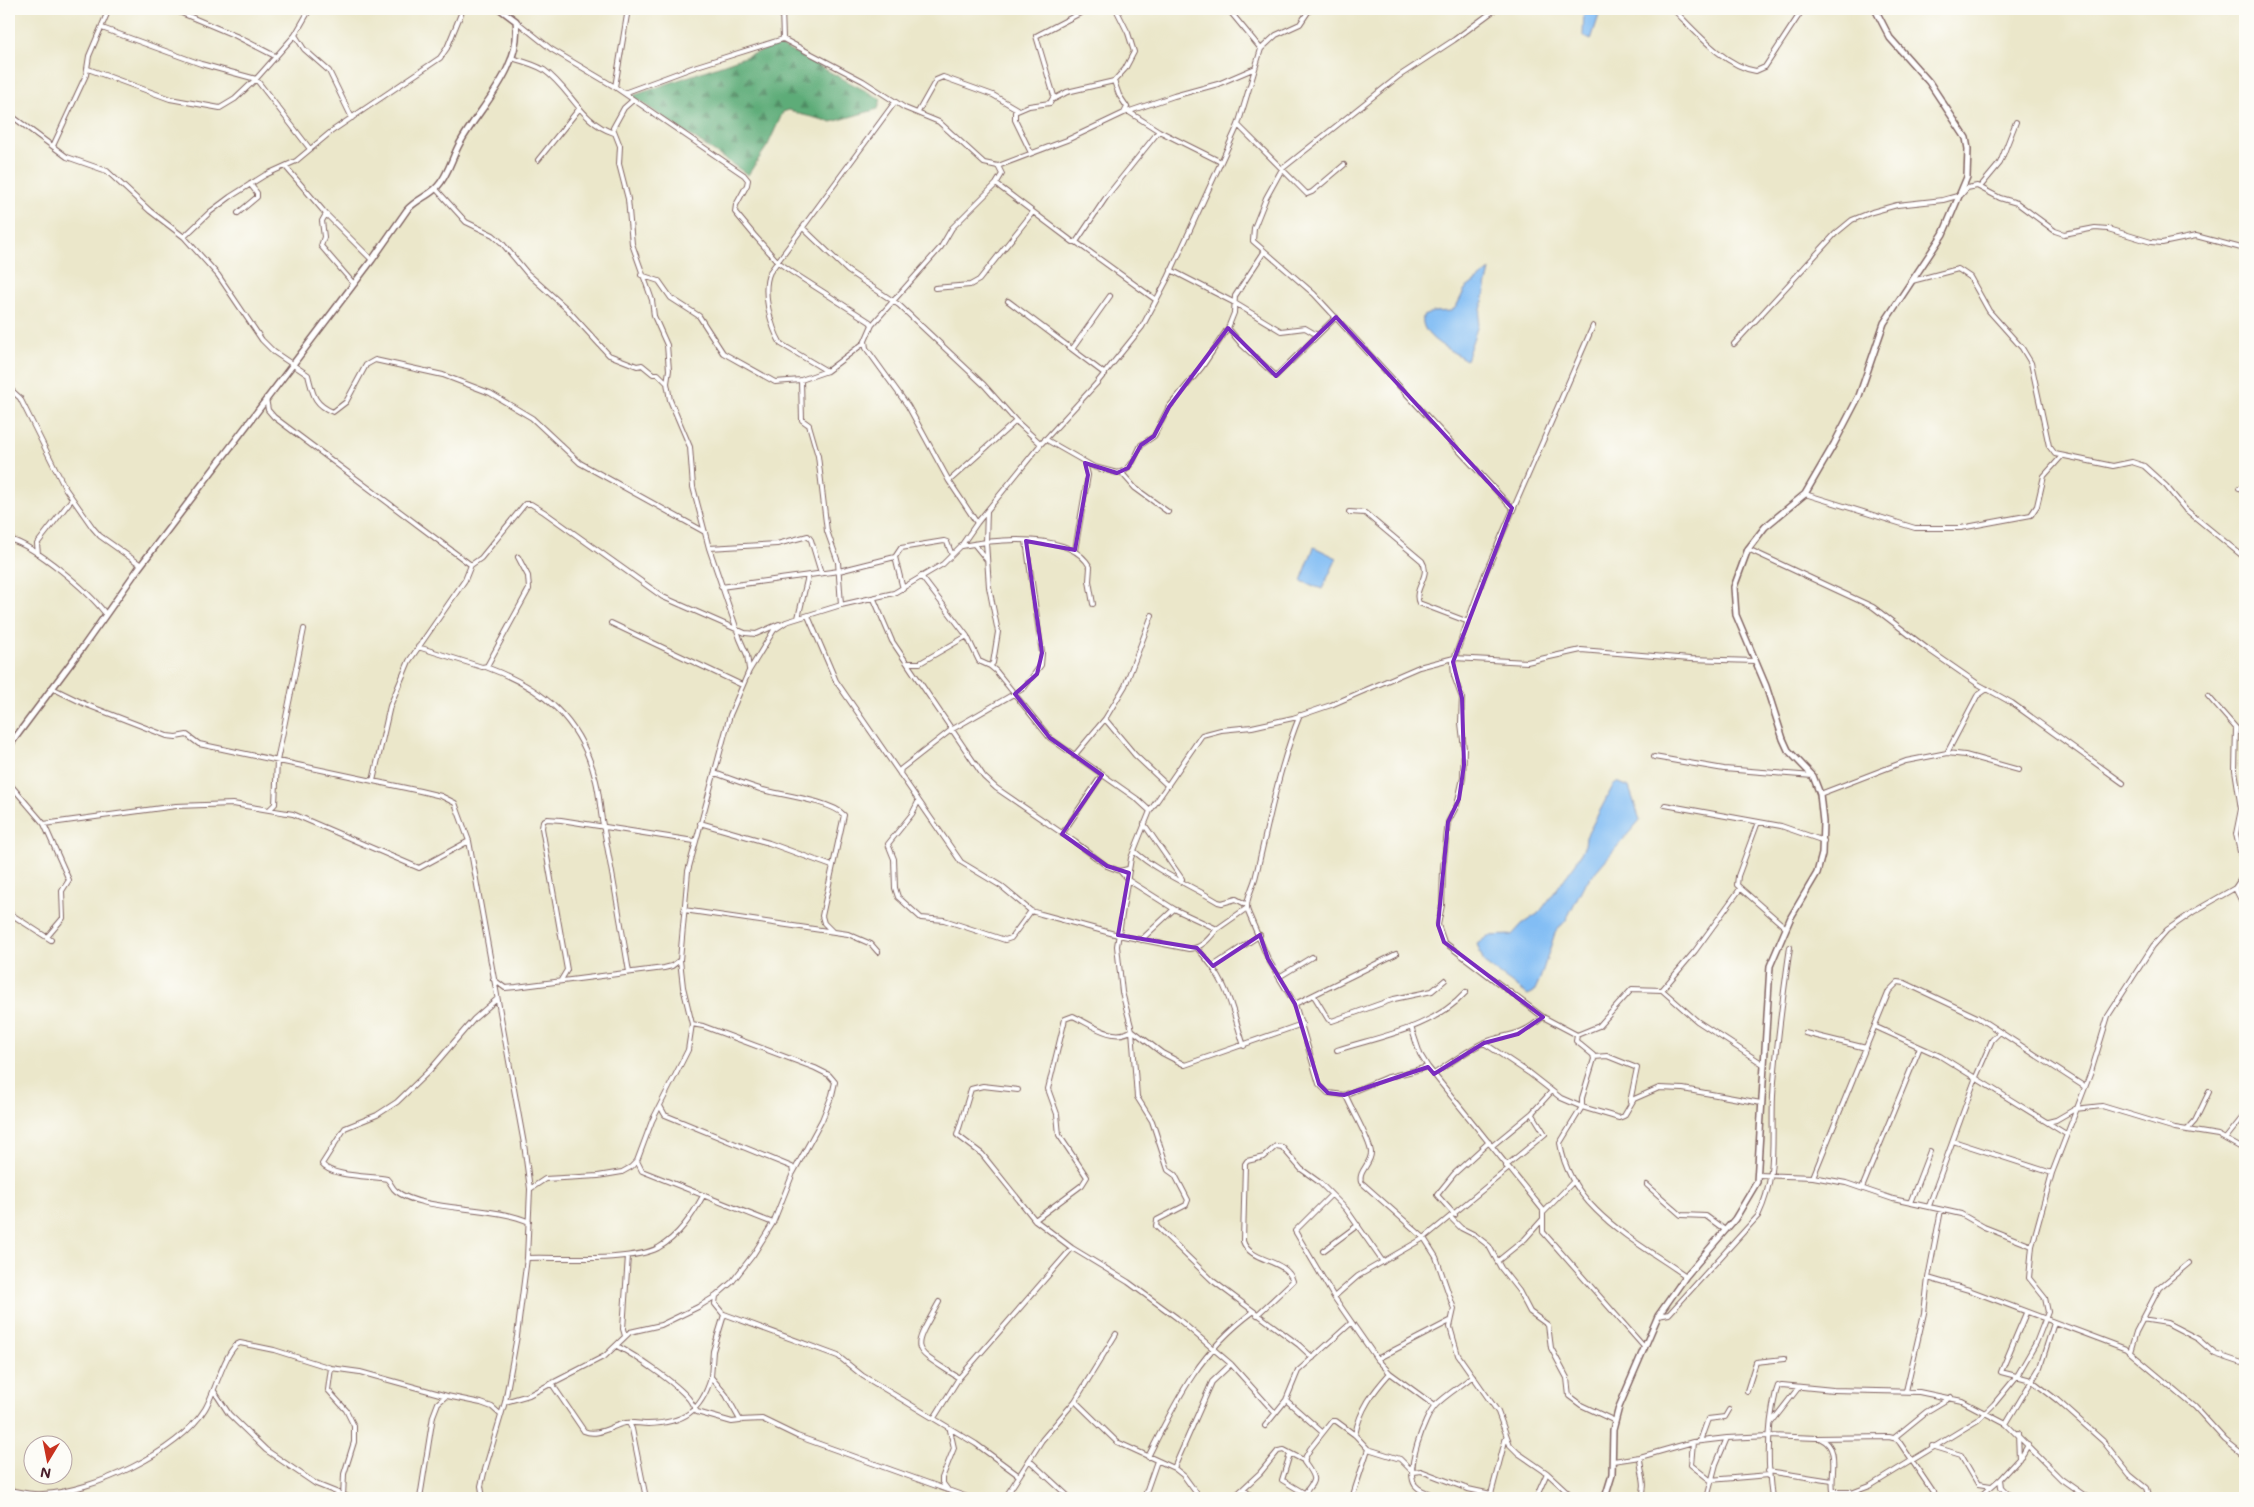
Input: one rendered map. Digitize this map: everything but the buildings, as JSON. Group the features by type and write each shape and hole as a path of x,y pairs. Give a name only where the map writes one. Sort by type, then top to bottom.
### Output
{"street":[{"path":"53,146 88,69 89,56 109,9"},
{"path":"172,9 236,36 275,56"},
{"path":"88,69 170,99 212,108 227,106 256,79 295,35 310,9"},
{"path":"184,237 210,212 250,184 285,166 440,58 447,48 463,9"},
{"path":"615,87 628,9"},
{"path":"782,9 782,40"},
{"path":"1054,99 1036,36 1088,9"},
{"path":"918,112 936,80 942,77 993,95 1017,109 1050,103 1067,92 1114,81 1125,69 1134,52 1128,33 1116,9"},
{"path":"1228,9 1261,49"},
{"path":"373,781 390,706 418,647 465,580 471,565 481,558 526,504 531,504 614,560 662,596 738,631 751,634 841,605 874,599 903,589 943,564 962,546 977,523 1045,439 1105,374 1142,327 1171,270 1238,125 1249,91 1253,69 1261,49 1276,35 1300,24 1310,9"},
{"path":"1496,9 1454,40 1399,76 1282,169 1266,198 1252,241 1290,272 1336,317 1354,340 1408,394 1512,508"},
{"path":"1673,9 1706,43 1742,67 1756,71 1765,67 1803,9"},
{"path":"1605,1498 1610,1485 1616,1421 1658,1316 1686,1276 1725,1230 1755,1188 1758,1175 1770,966 1786,928 1817,873 1824,841 1820,794 1812,776 1788,750 1782,739 1755,661 1740,625 1734,596 1738,573 1748,549 1765,527 1805,494 1859,396 1884,323 1943,234 1968,177 1966,138 1930,82 1890,38 1875,9"},
{"path":"504,10 551,49 615,87 744,175 748,180 747,185 736,206 735,212 778,262 851,308 872,325"},
{"path":"9,746 141,565 372,260 412,204 436,189 442,182 463,138 499,84 510,58 516,37 516,21"},
{"path":"102,28 210,68 256,79 310,149"},
{"path":"295,35 304,49 329,71 352,118"},
{"path":"624,93 697,66 782,40 863,81 895,102 939,122 984,163 998,166 1067,140 1126,113 1174,96 1218,84 1253,69"},
{"path":"510,58 543,69 579,109 604,129 614,132"},
{"path":"1114,81 1127,107 1126,113"},
{"path":"633,100 614,124 614,132 620,146 619,164 628,199 630,236 641,275 666,345 669,370 667,383 670,400 690,447 693,487 708,548 747,655 749,671"},
{"path":"827,370 787,349 778,339 770,311 767,280 770,272 895,102"},
{"path":"538,160 579,109"},
{"path":"1017,109 1014,115 1015,120 1031,153"},
{"path":"1126,113 1221,162"},
{"path":"9,114 67,157 107,172 150,211 184,237 218,275 262,340 292,365 308,375 314,397 321,407 333,412 346,402 366,365 375,360 443,374 468,382 512,404 532,418 580,463 705,532"},
{"path":"1980,187 2000,164 2016,122"},
{"path":"1238,125 1309,194 1344,165"},
{"path":"1076,242 1107,196 1159,131"},
{"path":"285,166 326,214 372,260"},
{"path":"641,275 655,279 671,298 699,316 724,353 775,382 801,380 827,370 864,343 872,325 941,247 952,228 996,184 1002,174 998,166"},
{"path":"238,213 257,198 257,193 250,184"},
{"path":"996,184 1156,300"},
{"path":"1734,344 1835,234 1852,220 1897,206 1960,196 1968,188 1980,187 2000,198 2017,203 2054,231 2064,234 2095,228 2108,229 2151,242 2162,243 2196,236 2245,249"},
{"path":"436,189 466,222 493,235 502,243 528,274 566,308 609,355 636,366 642,365 653,374 658,374 667,383"},
{"path":"935,288 970,285 979,280 1033,212"},
{"path":"326,214 322,221 324,237 321,246 353,283"},
{"path":"803,228 848,271 894,300 984,386 1016,421 1041,444"},
{"path":"1045,439 1085,463 1107,471 1125,471 1133,462 1141,445 1154,436 1169,407 1202,368 1228,328 1234,313 1235,296 1264,252"},
{"path":"1171,270 1234,302 1281,331 1305,328 1317,335"},
{"path":"1912,281 1958,270 1970,277 1989,311 2022,348 2031,363 2049,446 2055,454 2061,457 2113,466 2132,462 2144,466 2166,486 2185,509 2245,558"},
{"path":"1073,348 1110,296"},
{"path":"1008,301 1073,348 1105,374"},
{"path":"1228,328 1242,346 1276,376 1336,317"},
{"path":"1593,326 1512,508 1466,621 1454,658 1454,676 1462,698 1461,723 1464,739 1464,765 1459,799 1448,822 1439,932 1444,942 1542,1017 1577,1035 1599,1026 1632,989 1662,990 1697,1021 1763,1064"},
{"path":"864,343 882,372 908,406 950,481 977,523"},
{"path":"801,380 802,420 809,424 816,444 827,531 839,571 841,605"},
{"path":"9,388 20,398 72,499 100,536 141,565"},
{"path":"266,398 270,413"},
{"path":"258,410 270,413 471,565"},
{"path":"950,481 1016,421"},
{"path":"1805,494 1915,528 1961,528 2031,515 2037,506 2044,476 2061,457"},
{"path":"1075,550 1088,475 1085,463"},
{"path":"1121,472 1135,488 1168,512"},
{"path":"2239,488 2245,489"},
{"path":"38,554 37,544 72,499"},
{"path":"987,511 986,542 989,587 998,632 993,662 990,666"},
{"path":"1349,512 1365,513 1426,566 1426,574 1417,596 1419,603 1466,621"},
{"path":"708,548 777,544 808,536 811,540 821,573"},
{"path":"9,539 38,554 83,589 106,613"},
{"path":"721,587 839,571 895,557 901,548 944,541 947,542 952,556"},
{"path":"900,774 901,769 951,730 1015,694 1024,688 1037,674 1041,666 1042,653 1026,541"},
{"path":"962,546 986,542 1026,541 1052,544 1075,550 1090,567 1089,581 1093,604"},
{"path":"974,544 987,560"},
{"path":"1748,549 1873,607 1929,650 1987,689 2012,703 2123,783"},
{"path":"486,667 529,589 528,576 518,557"},
{"path":"895,557 903,589"},
{"path":"798,618 808,576"},
{"path":"921,576 967,636 979,661 990,666 1015,694 1040,728 1074,756 1137,799 1150,812"},
{"path":"874,599 892,641 984,777 996,788 1107,866 1120,871 1128,880 1174,909 1212,929 1217,929"},
{"path":"1074,756 1105,719 1125,686 1152,615"},
{"path":"808,616 836,682 961,862 994,881 1032,910 1118,935 1174,947 1197,948 1214,966 1229,993 1244,1046"},
{"path":"611,623 742,685"},
{"path":"530,1189 545,1179 622,1172 637,1161 660,1106 688,1050 692,1024 680,960 684,910 694,841 715,774 730,714 749,671 774,630 781,624"},
{"path":"270,809 275,804 277,762 304,629"},
{"path":"906,663 920,663 967,636"},
{"path":"418,647 486,667 525,683 566,717 580,737 596,781 629,972"},
{"path":"1313,1358 1299,1345 1213,1281 1156,1226 1157,1220 1186,1205 1188,1200 1175,1175 1168,1170 1152,1121 1137,1097 1132,1030 1118,962 1118,935 1128,880 1128,869 1150,812 1202,735 1221,730 1268,724 1300,715 1334,704 1419,667 1454,658 1527,662 1581,650 1690,659 1755,661"},
{"path":"52,688 81,703 151,731 174,737 187,735 196,743 427,793 450,800 458,807 469,841 488,937 496,997 524,1144 530,1189 527,1258 517,1336 505,1402 484,1473 482,1498"},
{"path":"1947,753 1977,696 1987,689"},
{"path":"1833,1491 1854,1492 1870,1486 1986,1413 2017,1376 2047,1320 2048,1306 2045,1298 2029,1278 2032,1246 2052,1173 2085,1087 2105,1021 2153,946 2172,926 2235,888 2241,881 2244,871 2236,834 2241,810 2235,756 2238,734 2236,728 2208,696"},
{"path":"1197,948 1217,929 1247,906 1292,736 1300,715"},
{"path":"1105,719 1135,755 1168,786"},
{"path":"1820,794 1906,761 1947,753 1964,755 2019,770"},
{"path":"1654,757 1724,769 1812,776"},
{"path":"715,774 765,790 797,796 842,812 844,819 822,916 824,923 832,931"},
{"path":"1062,834 1102,776"},
{"path":"9,783 44,824 69,880 62,891 63,918 49,939 9,913"},
{"path":"918,802 912,814 888,844 894,859 895,888 904,905 921,918 944,920 1005,940 1011,938 1032,910"},
{"path":"44,824 214,803 270,809 316,822 420,868 469,841"},
{"path":"1665,805 1758,822 1797,831 1824,841"},
{"path":"560,980 566,972 567,966 542,824 547,819 694,841"},
{"path":"1758,822 1736,881 1740,889 1786,928"},
{"path":"700,823 770,843 832,866"},
{"path":"1144,824 1183,880"},
{"path":"1134,851 1150,865 1183,880 1218,902 1222,903 1236,899 1247,906 1268,959 1295,1004 1319,1084 1328,1093 1344,1095 1385,1078 1428,1067"},
{"path":"1120,871 1128,869"},
{"path":"2235,888 2245,908"},
{"path":"1662,990 1695,951 1740,889"},
{"path":"1140,940 1174,909"},
{"path":"684,910 848,934 868,942 878,952"},
{"path":"1214,966 1260,935"},
{"path":"1658,1316 1669,1314 1758,1216 1772,1174 1773,1096 1790,947"},
{"path":"1295,1004 1396,954"},
{"path":"1279,977 1312,956"},
{"path":"529,1222 508,1214 418,1200 396,1192 387,1179 352,1175 328,1169 322,1164 345,1128 377,1115 409,1092 474,1019 505,988 672,966 680,960"},
{"path":"672,966 681,971"},
{"path":"494,979 505,988"},
{"path":"1314,996 1328,1019 1332,1021 1394,999 1432,991 1445,980"},
{"path":"1813,1177 1894,984 1901,982 1968,1012 2085,1087"},
{"path":"1337,1050 1411,1027 1447,1011 1466,992"},
{"path":"1036,1220 1082,1185 1087,1178 1059,1135 1057,1114 1048,1089 1065,1019 1073,1016 1113,1034 1125,1034 1132,1030"},
{"path":"1434,1074 1484,1043 1518,1034 1530,1028 1542,1017"},
{"path":"505,1402 529,1395 605,1356 625,1336 678,1318 716,1296 744,1268 773,1223 793,1173 822,1120 835,1082 832,1078 814,1068 703,1026 692,1024"},
{"path":"1132,1030 1162,1053 1185,1065 1244,1046 1302,1024"},
{"path":"1411,1027 1420,1054 1428,1067 1544,1212"},
{"path":"1876,1027 1940,1056 2066,1134"},
{"path":"1929,1206 1976,1077 1992,1040 2000,1032"},
{"path":"1805,1033 1866,1048"},
{"path":"1484,1043 1561,1098 1582,1107 1622,1118 1630,1102 1632,1087 1638,1073 1637,1068 1607,1056 1594,1057 1578,1044 1577,1035"},
{"path":"1862,1188 1920,1047"},
{"path":"1594,1057 1582,1098 1582,1107 1560,1143 1574,1181 1593,1208 1621,1233 1686,1276"},
{"path":"1018,1090 983,1086 971,1088 957,1132 960,1137 988,1160 1036,1220 1072,1248 1128,1282 1177,1318 1211,1349 1231,1364 1275,1413"},
{"path":"1630,1102 1659,1088 1670,1088 1761,1103"},
{"path":"1492,1146 1532,1113 1552,1091"},
{"path":"2187,1130 2195,1121 2209,1092"},
{"path":"1344,1095 1370,1149 1370,1159 1360,1177 1361,1182 1424,1238 1436,1257 1454,1309 1450,1321 1451,1334 1458,1355 1498,1412 1506,1437 1518,1453 1547,1473 1574,1498"},
{"path":"660,1106 665,1114 792,1167 793,1173"},
{"path":"2048,1122 2056,1120 2075,1109 2110,1108 2187,1130 2226,1138 2245,1150"},
{"path":"1334,1298 1358,1276 1424,1238 1453,1216 1545,1134 1546,1131 1532,1113"},
{"path":"2226,1138 2245,1114"},
{"path":"1953,1141 2052,1173"},
{"path":"1489,1142 1454,1174 1437,1195 1461,1228 1475,1234 1489,1246 1501,1268 1519,1291 1530,1312 1550,1329 1551,1348 1567,1378 1569,1396 1581,1405 1616,1421"},
{"path":"1148,1457 1178,1397 1211,1349 1293,1281 1281,1266 1255,1254 1244,1246 1242,1232 1245,1164 1247,1161 1264,1157 1280,1146 1300,1169 1346,1209 1383,1262"},
{"path":"1910,1203 1930,1151"},
{"path":"637,1161 642,1171 773,1223"},
{"path":"1758,1175 1772,1174 1813,1177 1862,1188 1885,1197 1961,1214 1984,1227 2032,1246"},
{"path":"1574,1181 1544,1212 1542,1220 1543,1232 1645,1348"},
{"path":"1647,1185 1681,1215 1706,1216 1725,1230"},
{"path":"1331,1195 1295,1231 1334,1298 1377,1359 1390,1373 1435,1406"},
{"path":"527,1258 628,1256 656,1249 668,1241 689,1220 703,1196"},
{"path":"1906,1391 1924,1313 1928,1278 1941,1210"},
{"path":"1498,1260 1525,1240 1542,1220"},
{"path":"1323,1251 1358,1225"},
{"path":"934,1418 959,1378 1072,1248"},
{"path":"625,1336 623,1329 624,1286 628,1256"},
{"path":"2130,1352 2142,1319 2159,1288 2189,1263"},
{"path":"1928,1278 1969,1290 2130,1352 2195,1408 2230,1445 2245,1456"},
{"path":"716,1296 715,1304 724,1314 838,1356 863,1376 976,1444 1018,1475"},
{"path":"939,1302 920,1335 918,1344 922,1354 959,1378"},
{"path":"2026,1313 2001,1370 2003,1373 2031,1380 2096,1434 2130,1475 2146,1488 2149,1498"},
{"path":"552,1384 586,1432 598,1432 629,1423 677,1422 695,1410 708,1391 713,1350 724,1322 724,1314"},
{"path":"2142,1319 2158,1320 2172,1325 2198,1339 2215,1354 2245,1364"},
{"path":"1377,1359 1450,1321"},
{"path":"1265,1426 1286,1400 1298,1371 1351,1323"},
{"path":"2006,1424 2045,1355 2054,1323"},
{"path":"1005,1498 1042,1440 1074,1401 1116,1334"},
{"path":"9,1490 44,1494 65,1491 99,1480 146,1460 169,1446 198,1420 214,1391 231,1349 240,1343 274,1350 331,1368 360,1372 447,1396 488,1405 501,1415"},
{"path":"617,1346 630,1353 679,1390 690,1399 695,1410 702,1414 732,1422 762,1419 797,1436 970,1498"},
{"path":"1747,1391 1756,1362 1784,1359"},
{"path":"1174,1468 1212,1382 1231,1364"},
{"path":"331,1368 328,1390 349,1415 354,1429 352,1448 344,1474 344,1496"},
{"path":"1355,1434 1359,1418 1371,1394 1390,1373"},
{"path":"1444,1498 1418,1488 1413,1479 1419,1433 1435,1406 1473,1376"},
{"path":"711,1378 726,1395 738,1419 742,1421"},
{"path":"1772,1498 1769,1473 1769,1436 1778,1386 1843,1391 1906,1391 1951,1397 2006,1424 2018,1433 2061,1478 2088,1498"},
{"path":"1770,1425 1799,1387"},
{"path":"214,1391 229,1414 260,1444 316,1484 351,1498"},
{"path":"420,1498 433,1416 438,1404 447,1396"},
{"path":"1612,1461 1640,1457 1693,1442 1727,1438 1769,1436 1894,1438 1926,1412 1951,1397"},
{"path":"1286,1400 1322,1432"},
{"path":"1074,1401 1117,1442 1174,1468 1184,1476 1200,1498"},
{"path":"1700,1441 1708,1419 1725,1417 1729,1410"},
{"path":"1305,1461 1310,1449 1322,1432 1332,1421 1336,1421 1355,1434 1368,1449 1400,1460 1413,1472 1421,1471 1490,1496 1506,1437"},
{"path":"629,1423 646,1498"},
{"path":"948,1490 942,1482 942,1478 954,1448 950,1430"},
{"path":"2018,1433 2019,1459"},
{"path":"1708,1498 1710,1480 1727,1438"},
{"path":"1817,1438 1830,1446 1834,1465 1832,1481 1834,1496"},
{"path":"1894,1438 1900,1443 1937,1498"},
{"path":"1693,1442 1691,1465 1710,1480 1769,1473 1832,1481"},
{"path":"1978,1498 2019,1459 2028,1445"},
{"path":"1932,1446 1961,1455 1978,1484 1991,1486"},
{"path":"1352,1498 1368,1449"},
{"path":"1233,1498 1278,1450 1284,1450 1305,1461 1314,1477 1313,1484 1301,1498"},
{"path":"1290,1454 1282,1480 1304,1493"},
{"path":"1640,1457 1640,1469 1645,1487 1641,1498"},
{"path":"1029,1460 1070,1498"},
{"path":"1144,1498 1157,1461"},
{"path":"1536,1498 1547,1473"},
{"path":"2000,1479 2001,1487 2012,1498"},
{"path":"1243,1489 1254,1498"},
{"path":"1854,1492 1857,1498"}],"highlighted area":[{"path":"1336,317 1512,508 1453,662 1462,698 1464,765 1459,799 1448,822 1438,925 1444,942 1543,1017 1518,1034 1484,1043 1434,1074 1428,1067 1344,1095 1328,1093 1319,1084 1295,1004 1268,959 1260,935 1213,966 1197,948 1118,935 1129,873 1107,866 1062,834 1102,775 1050,738 1015,694 1037,674 1042,653 1026,541 1075,550 1088,475 1085,463 1117,473 1128,468 1141,445 1154,436 1169,407 1228,328 1276,376"}],"green space":[{"path":"779,45 881,99 878,109 832,122 789,110 783,112 768,145 748,175 632,96"}],"water":[{"path":"1584,9 1601,9 1591,40 1583,36"},
{"path":"1490,270 1477,328 1466,360 1431,337 1423,324 1423,316 1433,312 1451,311 1456,307 1465,289"},
{"path":"1314,547 1337,558 1322,589 1301,581"},
{"path":"1617,782 1629,787 1640,820 1584,885 1566,920 1555,933 1540,979 1534,992 1528,995 1484,963 1477,944 1488,936 1512,935 1522,924 1539,913 1576,863 1585,845 1586,837 1614,784"}]}
